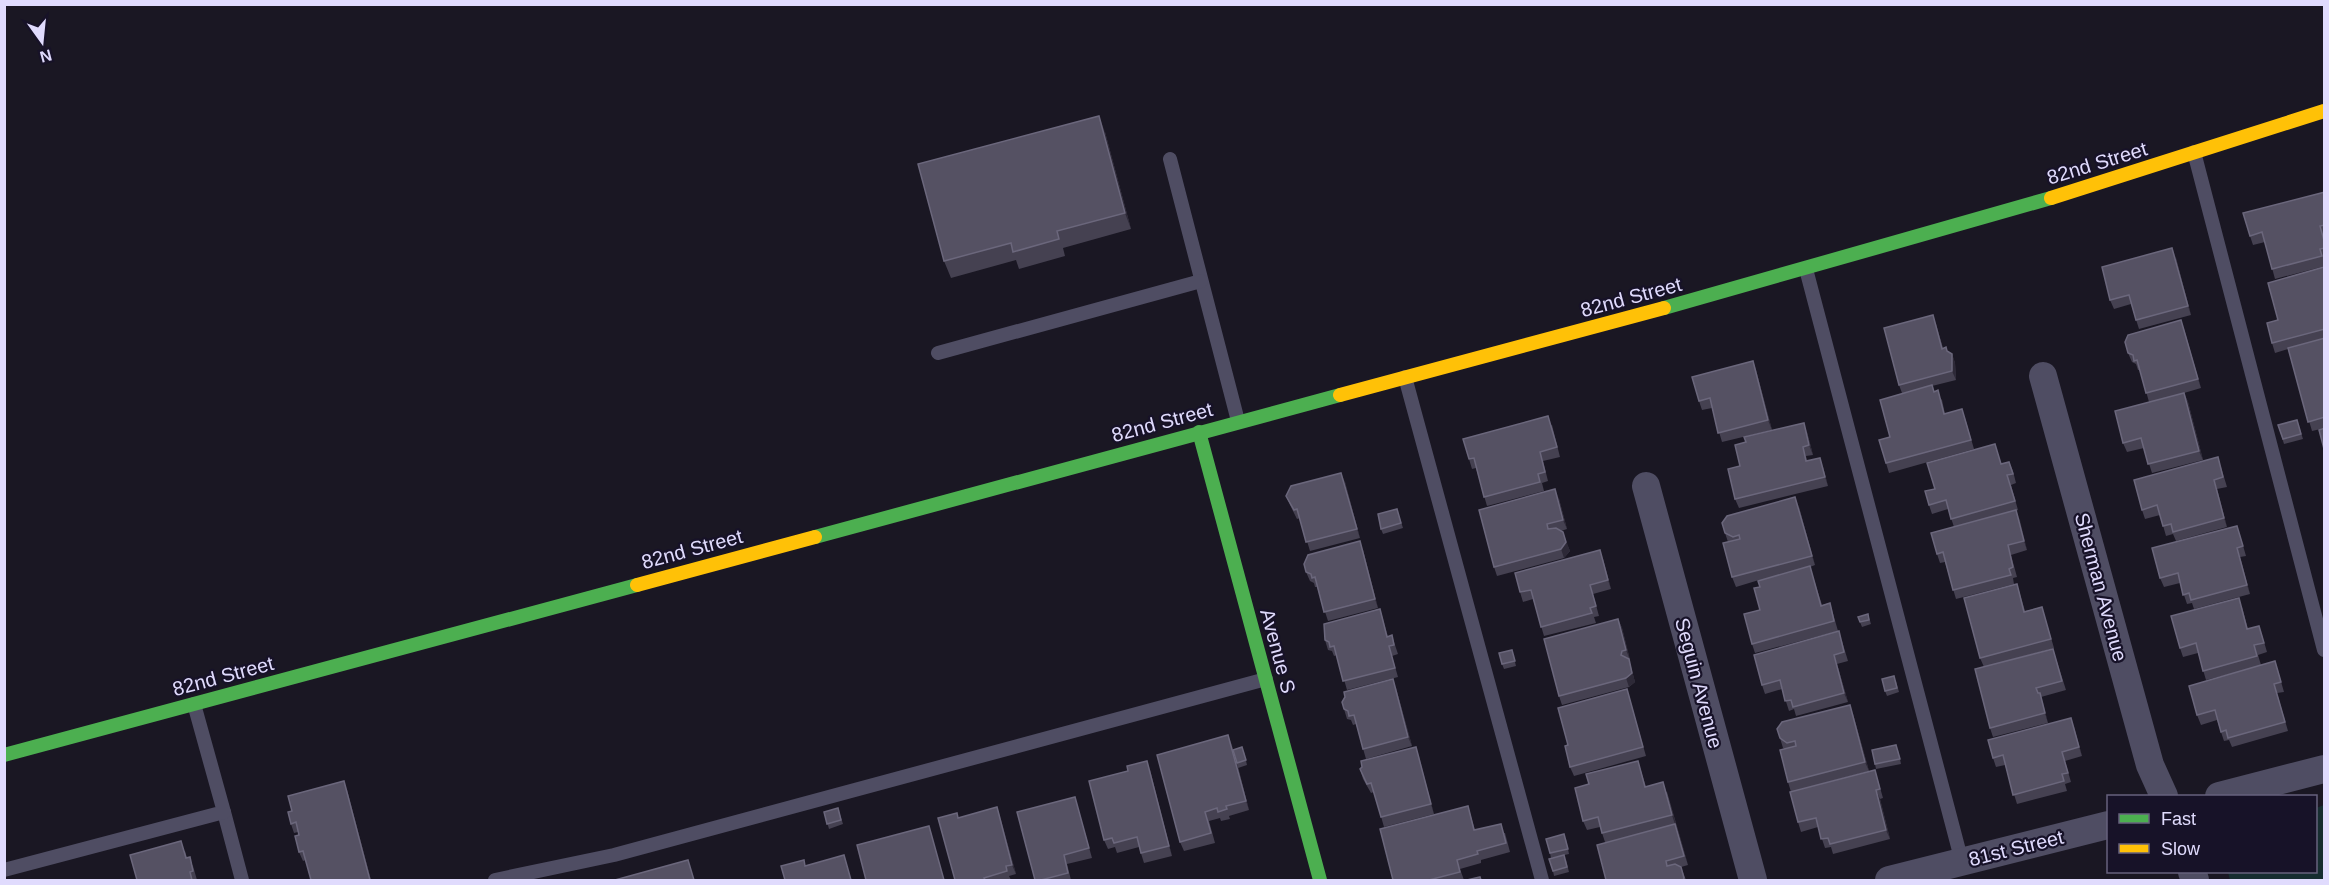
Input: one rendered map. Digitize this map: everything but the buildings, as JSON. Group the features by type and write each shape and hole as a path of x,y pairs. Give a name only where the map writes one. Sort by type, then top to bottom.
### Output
{"main road":[{"name":"82nd Street","path":"4,755 1806,269 2050,198 2325,111"},
{"name":"Avenue S","path":"1199,432 1266,679 1317,880"}],"street":[{"name":"Sherman Avenue","path":"2043,376 2150,765 2163,795"},
{"name":"Seguin Avenue","path":"1646,486 1753,880"},
{"path":"2223,795 2325,769"},
{"name":"81st Street","path":"1889,880 2107,826"}],"lane":[{"path":"2194,152 2325,650"},
{"path":"1170,159 1238,422"},
{"path":"1806,269 1962,862"},
{"path":"938,353 1201,281"},
{"path":"1405,377 1542,880"},
{"path":"495,880 614,855 1266,679"},
{"path":"194,704 243,880"},
{"path":"4,870 224,812"}],"green space":[{"path":"2324,805 2324,880 2230,880 2228,873 2317,873 2317,808"}],"traffic: fast":[{"path":"1664,308 2051,198"},
{"path":"815,537 1340,395"},
{"path":"1199,432 1320,880"},
{"path":"4,755 637,585"}],"traffic: slow":[{"path":"2051,198 2324,111"},
{"path":"1340,395 1664,308"},
{"path":"637,585 815,537"}]}
